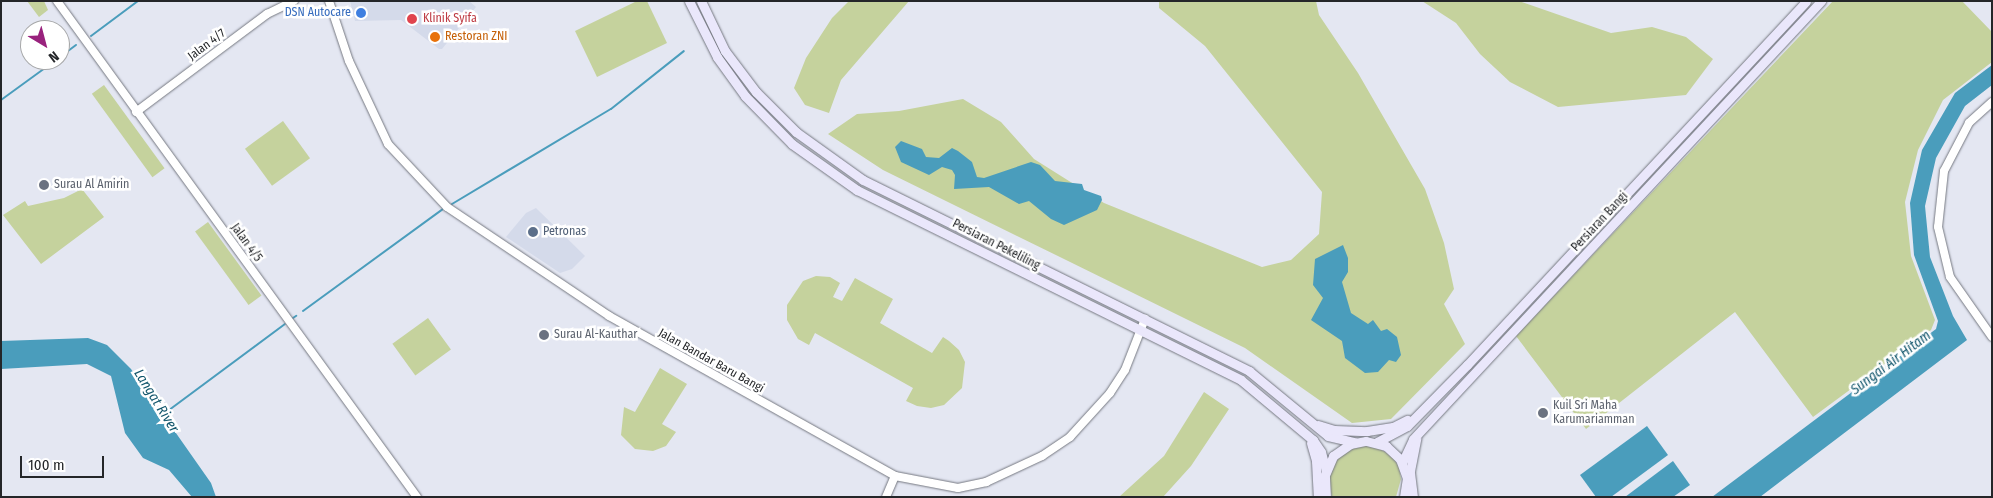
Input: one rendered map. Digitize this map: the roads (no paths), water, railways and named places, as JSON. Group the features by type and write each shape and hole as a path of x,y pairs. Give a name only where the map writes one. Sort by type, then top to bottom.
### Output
{"main road":[{"name":"Persiaran Pekeliling","path":"689,1 717,57 745,96 792,144 857,190 1241,380 1307,434 1319,449 1326,471"},
{"name":"Persiaran Pekeliling","path":"701,1 725,51 756,92 810,141 863,180 1249,371 1331,438 1355,442 1377,442"},
{"name":"Persiaran Bangi","path":"1377,442 1400,431 1420,412 1806,1"},
{"name":"Persiaran Bangi","path":"1402,463 1408,446 1419,432 1821,1"},
{"path":"1311,421 1334,430 1367,431 1393,427 1420,412"},
{"path":"1407,496 1412,457 1419,432"},
{"path":"1307,434 1316,461 1318,497"},
{"path":"1326,497 1326,471 1337,452 1355,442"},
{"path":"1377,442 1394,451 1402,463 1407,478 1407,496"}],"street":[{"name":"Jalan 4/5","path":"57,1 418,497"},
{"name":"Jalan 4/7","path":"136,112 267,14 294,1"},
{"name":"Jalan Bandar Baru Bangi","path":"329,1 349,61 388,144 447,206 609,316 895,476 958,488 986,482 1042,456 1070,437 1091,417 1125,370 1145,319"},
{"path":"1992,102 1969,123 1944,171 1938,227 1950,277 1992,337"},
{"path":"886,497 895,476"}],"water":[{"name":"Sungai Air Hitam","path":"1992,65 1992,85 1965,106 1936,158 1925,206 1930,257 1953,316 1967,340 1760,497 1712,497 1936,329 1938,321 1914,255 1910,203 1922,150 1955,93"},
{"path":"901,141 922,149 926,157 939,158 952,148 972,162 977,177 984,178 1031,162 1040,165 1055,181 1082,184 1084,190 1101,196 1102,200 1097,210 1064,225 1051,219 1029,201 1019,204 989,187 954,189 955,175 952,170 942,167 929,175 901,162 895,147"},
{"path":"1343,245 1348,258 1348,272 1342,282 1351,313 1368,324 1373,320 1381,331 1387,329 1397,337 1401,355 1396,362 1389,360 1378,372 1365,373 1345,358 1342,341 1311,320 1323,298 1313,285 1315,259"},
{"path":"88,338 107,345 131,369 211,483 216,497 192,497 169,470 143,458 125,433 111,376 87,364 1,369 1,341"},
{"path":"1647,426 1668,455 1611,497 1596,497 1580,475"},
{"path":"1673,461 1690,485 1673,497 1625,497"}],"waterway":[{"path":"91,36 138,1"},
{"path":"70,50 76,45"},
{"path":"452,204 611,109 684,51"},
{"path":"1,100 42,70"},
{"path":"303,311 443,209"},
{"name":"Langat River","path":"161,416 285,324"}],"place":[{"name":"DSN Autocare","path":"361,13"},
{"name":"Klinik Syifa","path":"412,19"},
{"name":"Restoran ZNI","path":"435,37"},
{"name":"Surau Al Amirin","path":"44,185"},
{"name":"Petronas","path":"533,232"},
{"name":"Surau Al-Kauthar","path":"544,335"},
{"name":"Kuil Sri Maha Karumariamman","path":"1543,413"}]}
